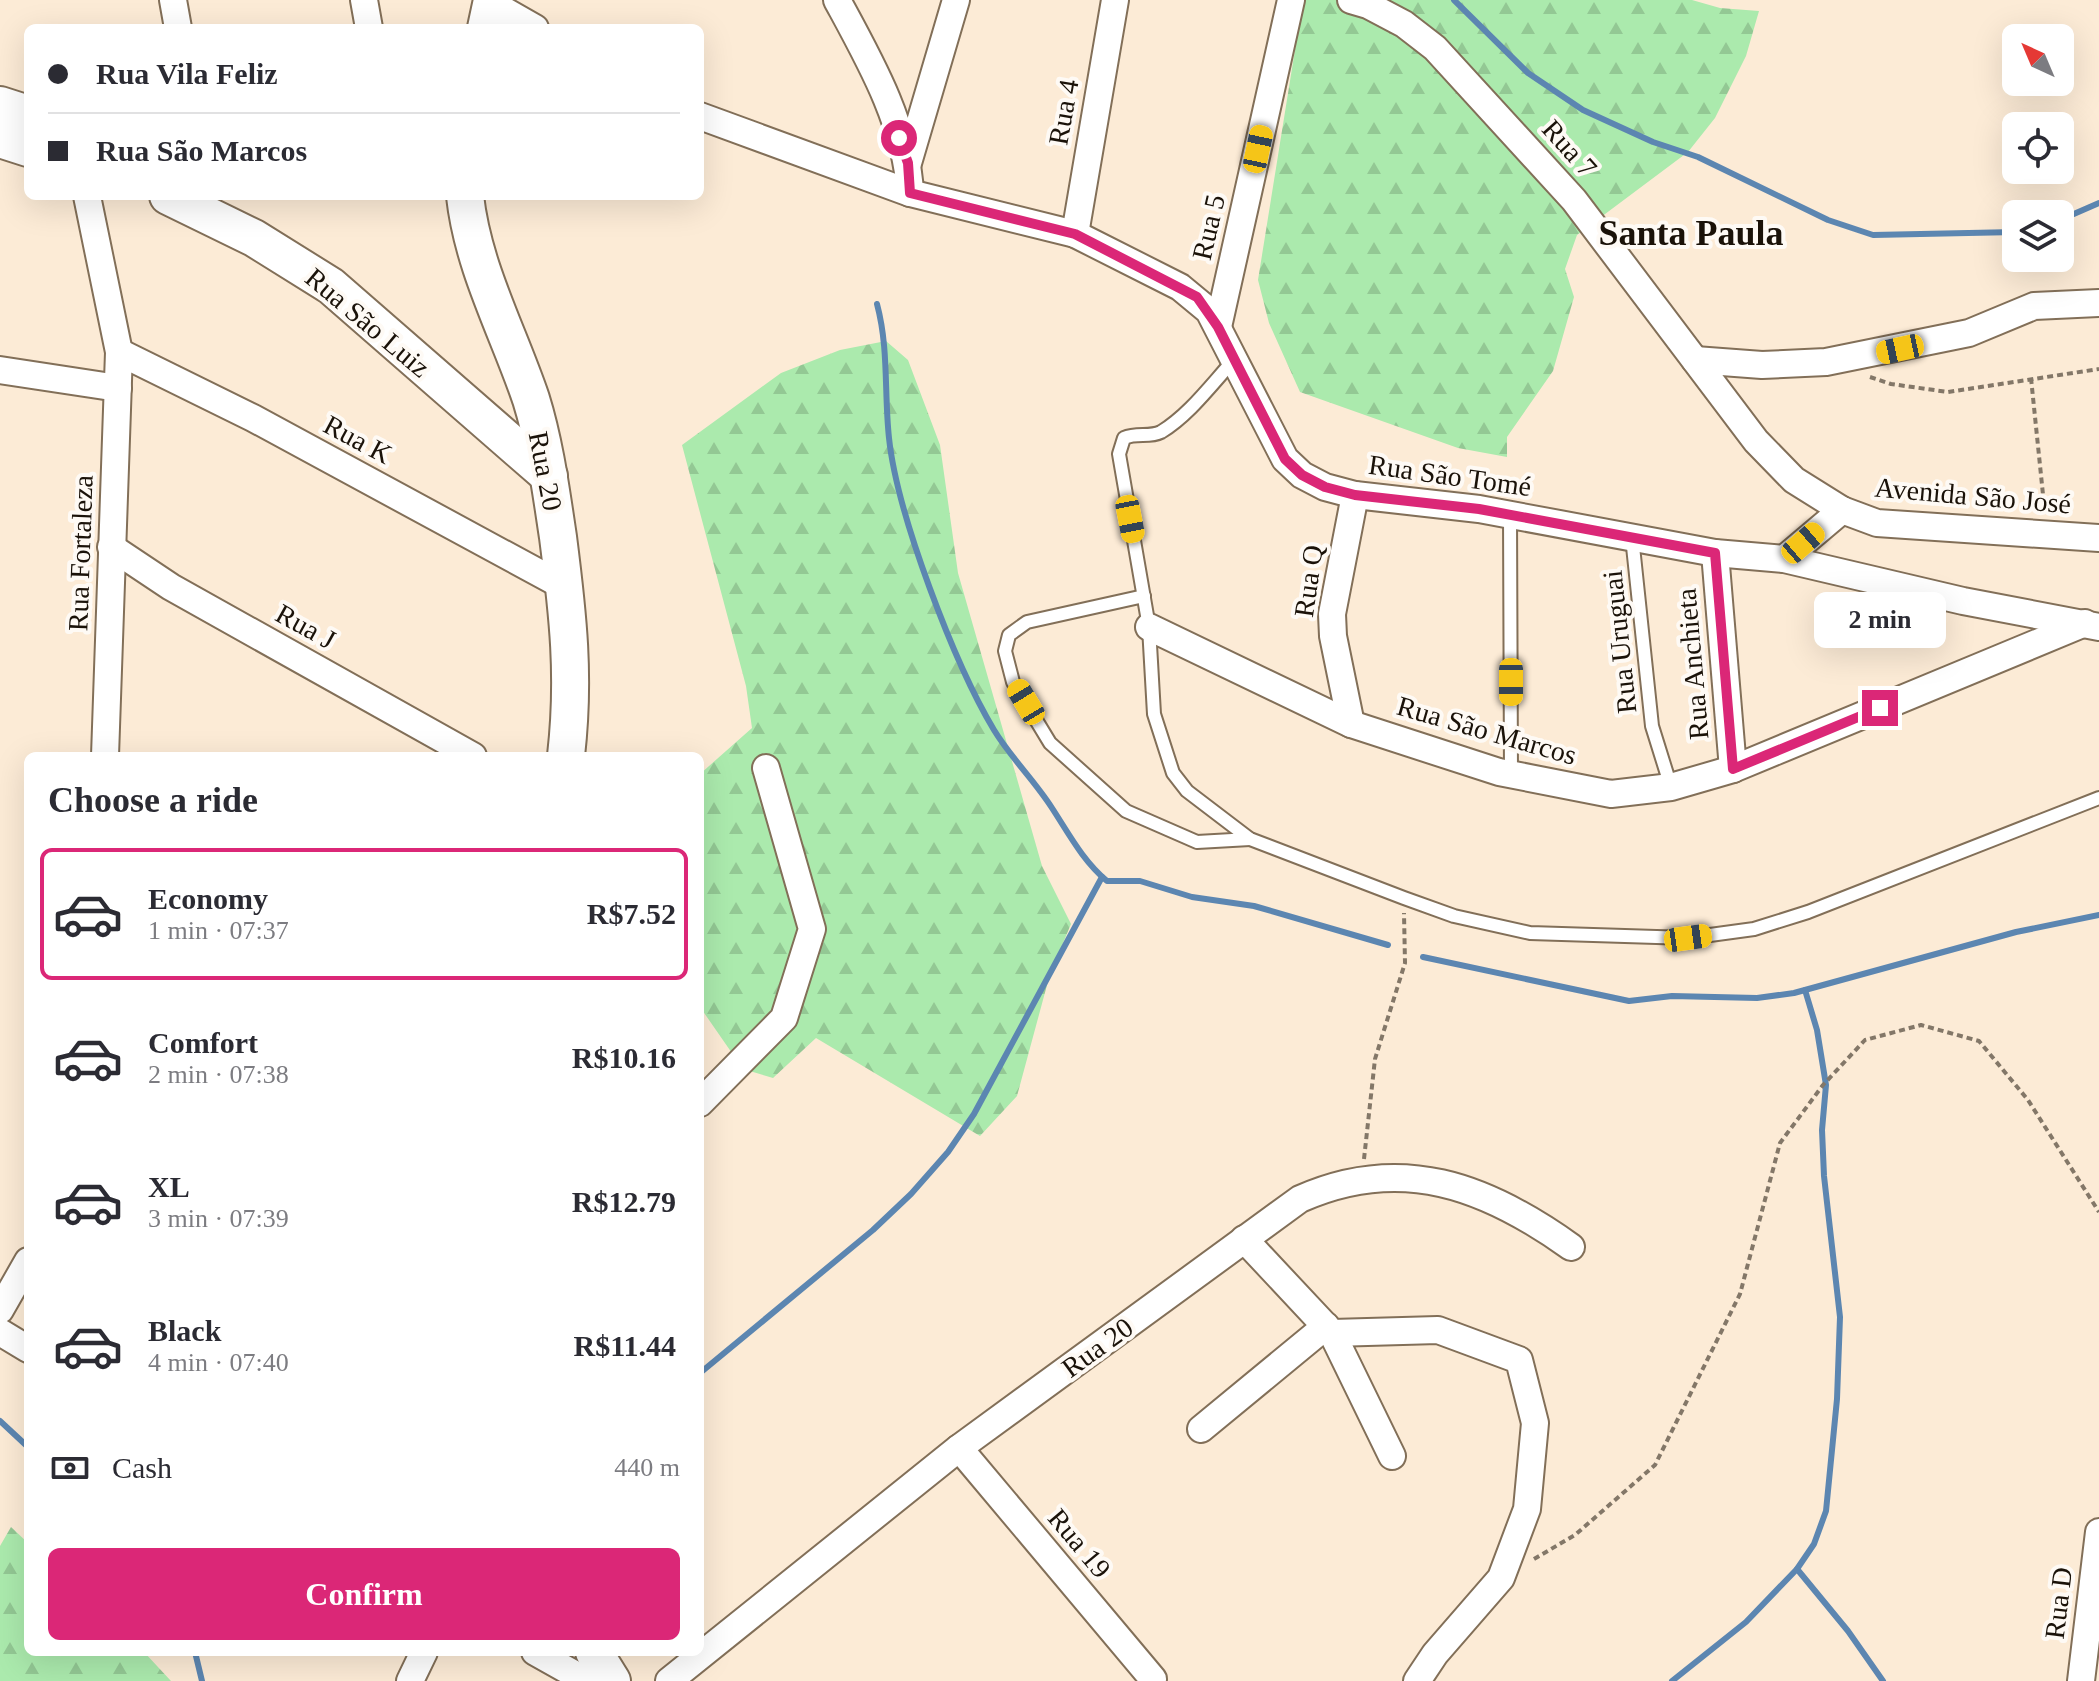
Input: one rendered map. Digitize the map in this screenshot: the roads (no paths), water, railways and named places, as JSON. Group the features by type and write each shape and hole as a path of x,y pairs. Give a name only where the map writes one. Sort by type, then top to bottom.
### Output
{"street":[{"path":"173,0 177,24"},
{"path":"364,0 368,24"},
{"path":"837,0 871,65 908,163 910,193"},
{"path":"908,163 956,0"},
{"name":"Rua 4","path":"1075,234 1115,0"},
{"name":"Rua 5","path":"1218,327 1291,0"},
{"name":"Rua 7","path":"1351,0 1368,5 1404,24 1435,48 1574,200 1756,441 1784,471 1842,510"},
{"path":"469,24 484,8 525,24"},
{"path":"0,105 24,113"},
{"name":"Rua São Tomé","path":"704,117 910,193 1075,234 1197,297 1218,327 1285,459 1302,475 1325,487 1355,495 1510,514 1715,553 1784,559 1963,601 2092,625"},
{"path":"0,139 24,147"},
{"path":"88,200 119,352"},
{"name":"Rua São Luiz","path":"176,200 254,238 331,286 549,476"},
{"name":"Rua 20","path":"466,200 478,261 531,400 549,476 565,587 573,700 566,752"},
{"path":"1695,360 1762,365 1826,362 1969,333 2034,306 2099,303"},
{"name":"Rua Fortaleza","path":"107,752 119,352"},
{"name":"Rua K","path":"119,352 253,418 565,587"},
{"path":"0,370 118,388"},
{"name":"Rua Q","path":"1351,724 1333,636 1332,614 1355,495"},
{"path":"1784,559 1842,510"},
{"name":"Avenida São José","path":"1842,510 1877,523 2048,537 2099,538"},
{"name":"Rua J","path":"111,547 171,587 466,752"},
{"name":"Rua Anchieta","path":"1715,553 1733,769"},
{"name":"Rua São Marcos","path":"1149,627 1351,724 1511,776 1611,794 1671,787 1733,769 2092,625"},
{"path":"704,1099 784,1018 812,929 766,768"},
{"name":"Rua 20","path":"704,1653 959,1448 1300,1199 1362,1177 1431,1182 1467,1189 1501,1202 1571,1247"},
{"path":"1244,1239 1329,1330 1392,1456"},
{"path":"0,1310 24,1268"},
{"path":"1201,1429 1329,1330 1438,1330 1519,1360 1535,1423 1527,1509 1501,1578 1435,1654 1417,1681"},
{"path":"0,1332 24,1347"},
{"name":"Rua 19","path":"959,1448 1153,1679"},
{"name":"Rua D","path":"2081,1681 2099,1532"},
{"path":"410,1681 422,1656"},
{"path":"542,1656 587,1681"},
{"path":"596,1656 612,1681"},
{"name":"Rua 20","path":"669,1681 700,1656"}],"lane":[{"path":"1233,361 1169,426 1153,435 1131,435 1120,444 1121,467 1149,627 1154,714 1173,773 1187,791 1250,839 1454,916 1530,933 1688,938 1754,929 1808,912 2099,798"},
{"path":"1510,514 1511,776"},
{"name":"Rua Uruguai","path":"1632,537 1652,726 1671,787"},
{"path":"1144,596 1027,622 1016,628 1009,635 1005,651 1013,682 1050,743 1126,811 1197,842 1250,839"}],"waterway":[{"path":"1454,0 1528,73 1583,110 1653,142 1698,157 1828,220 1873,235 2002,232"},
{"path":"2074,214 2099,203"},
{"path":"877,304 883,337 894,470 915,546 945,628 994,730 1084,856 1107,881 1140,881 1192,897 1254,906 1388,945"},
{"path":"704,1370 873,1230 911,1194 948,1152 974,1114 1102,877"},
{"path":"1423,957 1629,1001 1672,996 1757,998 1794,993 2016,932 2099,915"},
{"path":"1672,1681 1746,1622 1797,1569 1814,1544 1826,1511 1837,1399 1840,1317 1824,1176 1822,1130 1826,1085 1817,1030 1805,990"},
{"path":"0,1421 24,1443"},
{"path":"1797,1569 1848,1631 1883,1681"},
{"path":"196,1656 202,1681"}],"district":[{"name":"Santa Paula","path":"1691,232"}]}
